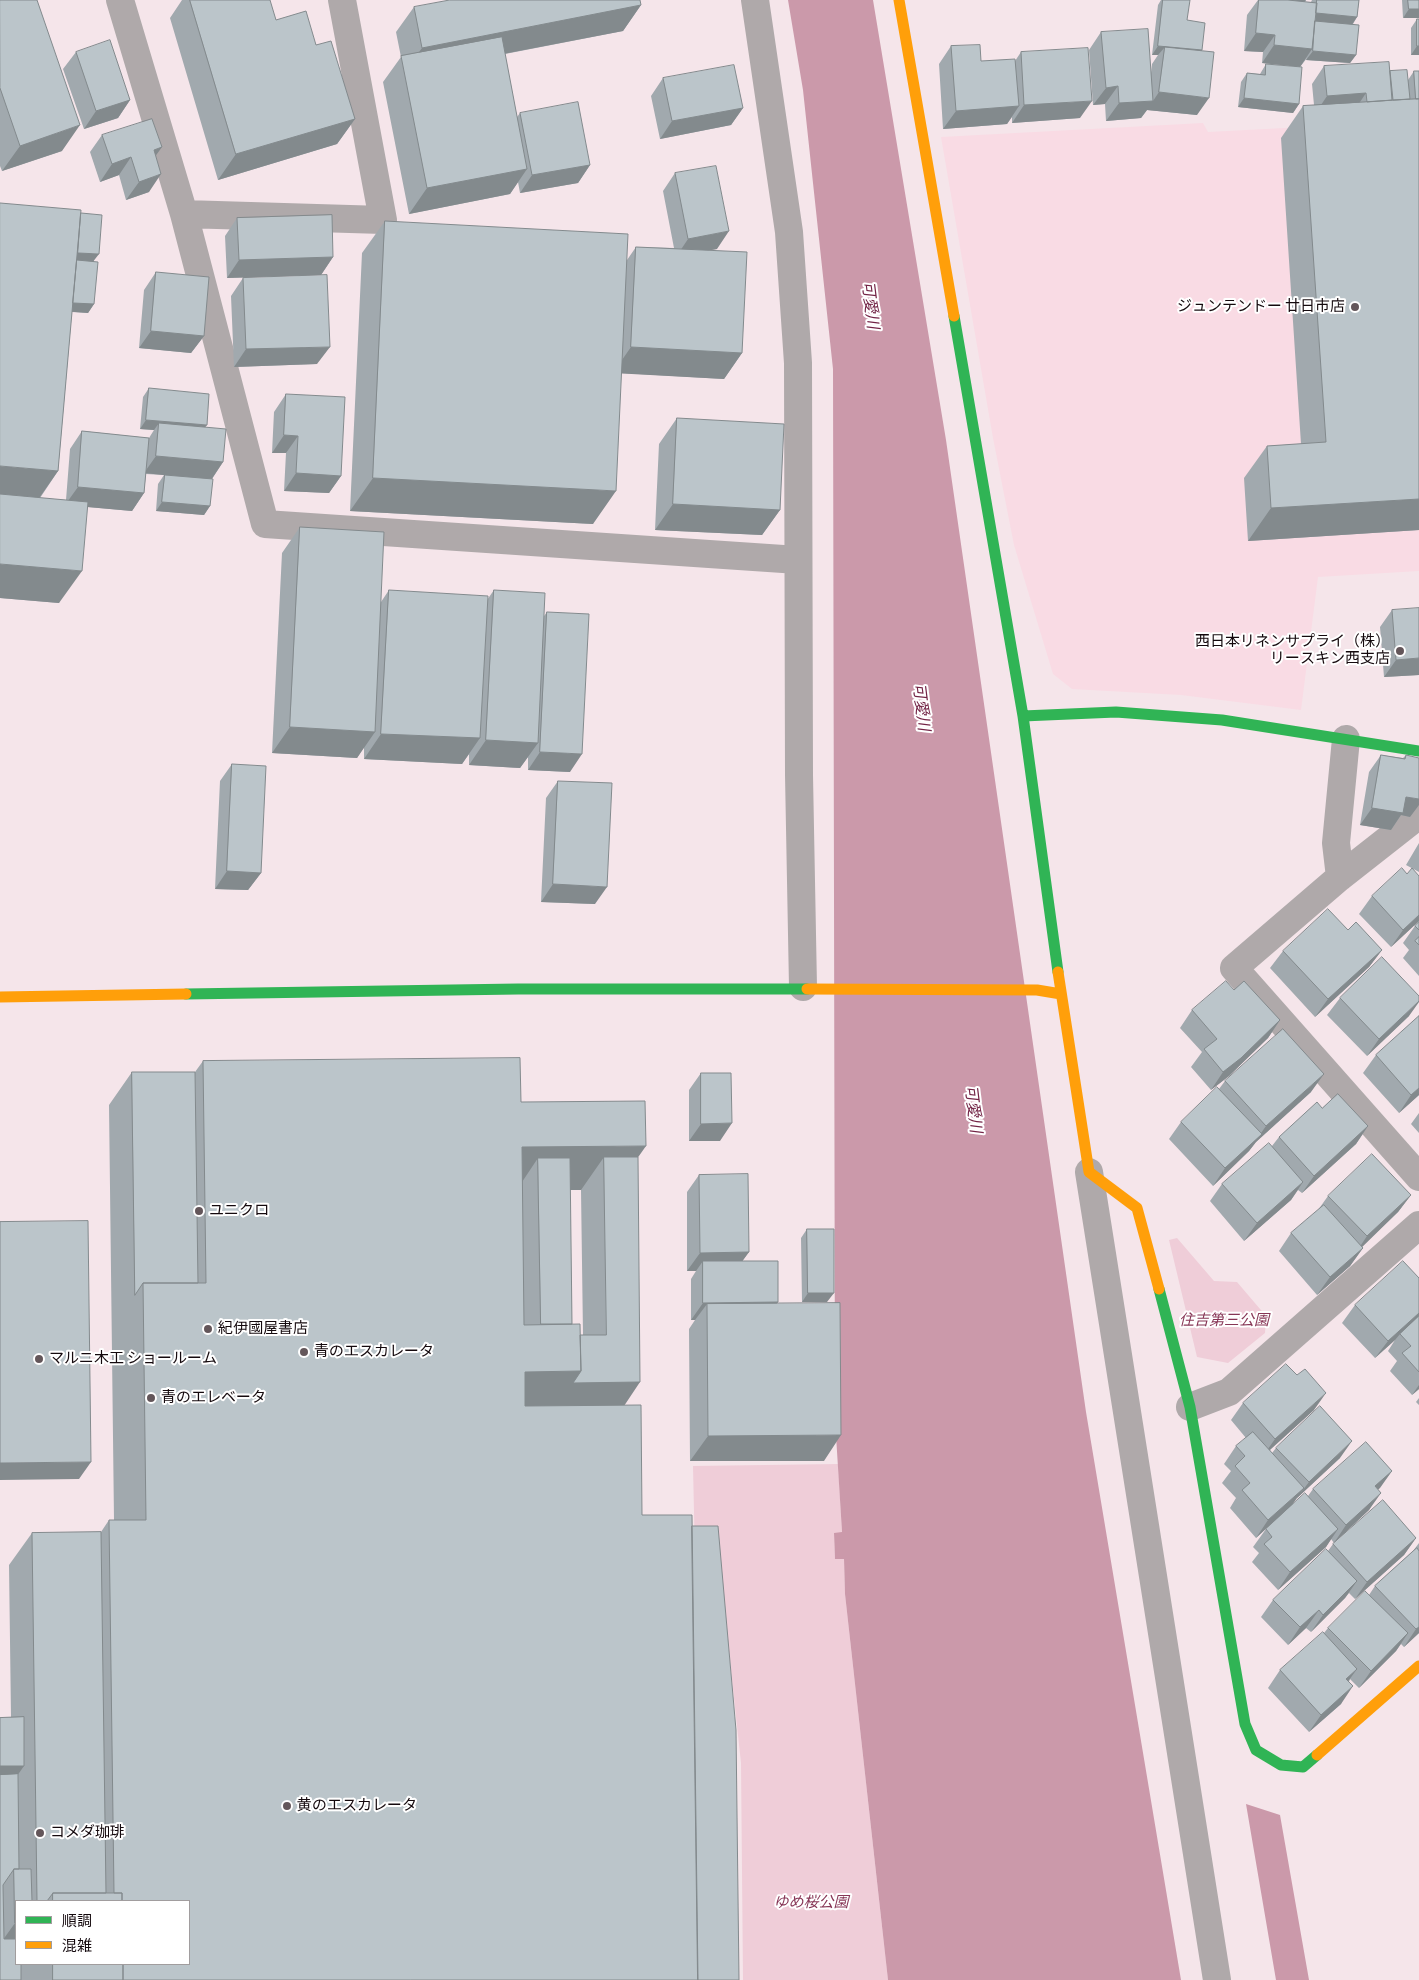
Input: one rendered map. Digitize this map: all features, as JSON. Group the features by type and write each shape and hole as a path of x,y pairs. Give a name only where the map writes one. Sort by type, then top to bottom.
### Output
{"street":[{"path":"120,0 184,214 265,524 798,560"},
{"path":"184,214 383,220 342,0"},
{"path":"754,0 789,232 798,363 799,776 815,987"},
{"path":"899,0 1023,716 1061,994 1088,1172 1217,1980"},
{"path":"1023,716 1125,713 1222,720 1419,751"},
{"path":"1340,877 1336,843 1346,739"},
{"path":"1419,815 1340,877 1234,968 1419,1177"},
{"path":"0,997 292,991 815,987 1037,990 1061,994"},
{"path":"1088,1172 1137,1208 1190,1407 1245,1724 1256,1750 1281,1765 1303,1767 1419,1666"},
{"path":"1190,1407 1229,1392 1419,1226"}],"shaded area":[{"path":"1419,121 1419,571 1318,577 1301,710 1181,695 1072,689 1053,674 1014,545 993,438 941,137 1203,123 1208,132"}],"green space":[{"name":"住吉第三公園","path":"1177,1238 1214,1281 1237,1282 1266,1316 1265,1333 1228,1363 1197,1357 1169,1240"},
{"name":"ゆめ桜公園","path":"838,1464 842,1533 834,1533 835,1559 844,1558 845,1594 888,1980 743,1980 741,1763 719,1559 695,1558 693,1466"}],"water":[{"name":"可愛川","path":"788,0 873,0 946,440 1086,1412 1181,1980 888,1980 845,1594 844,1559 835,1559 834,1533 842,1532 835,1419 833,369 803,90"},
{"path":"1246,1804 1280,1815 1309,1980 1276,1980"}],"building":[{"path":"0,0 37,0 80,125 20,146 0,88"},
{"path":"190,0 270,0 276,20 306,11 316,45 331,41 355,119 236,154"},
{"path":"450,0 640,0 641,5 422,48 414,7"},
{"path":"1163,0 1190,0 1187,20 1205,23 1202,50 1158,46"},
{"path":"1259,0 1317,3 1312,49 1274,45 1275,35 1256,33"},
{"path":"1317,0 1359,0 1357,17 1316,13"},
{"path":"1408,0 1419,0 1419,9 1409,9"},
{"path":"1417,19 1419,19 1419,46 1417,46"},
{"path":"1315,21 1359,25 1356,55 1313,51"},
{"path":"1148,29 1153,101 1119,103 1118,86 1106,88 1101,32"},
{"path":"502,37 527,169 427,188 401,56"},
{"path":"110,40 130,100 96,111 76,52"},
{"path":"980,45 981,61 1015,59 1019,106 956,111 951,46"},
{"path":"1165,47 1214,52 1209,98 1159,92"},
{"path":"1088,48 1092,101 1024,105 1021,52"},
{"path":"1389,62 1392,100 1367,102 1366,93 1327,96 1324,66"},
{"path":"1266,64 1302,67 1299,104 1244,98 1247,73 1265,75"},
{"path":"734,65 743,108 672,121 663,78"},
{"path":"1407,70 1410,99 1393,100 1390,71"},
{"path":"1414,71 1419,71 1419,99 1416,99"},
{"name":"ジュンテンドー 廿日市店","path":"1419,99 1419,499 1271,508 1267,446 1326,442 1303,106"},
{"path":"578,102 590,165 532,175 520,113"},
{"path":"152,119 162,147 154,150 161,174 139,182 131,157 112,164 102,135"},
{"path":"716,166 729,231 688,239 675,173"},
{"path":"0,203 81,210 58,471 0,466"},
{"path":"81,213 102,215 99,254 78,253"},
{"path":"332,215 333,257 239,260 237,218"},
{"path":"385,221 628,234 616,491 373,478"},
{"path":"636,247 747,252 742,353 631,347"},
{"path":"77,260 98,262 94,304 73,303"},
{"path":"156,272 209,277 204,336 151,331"},
{"path":"327,275 330,347 246,349 243,278"},
{"path":"149,388 209,394 207,425 146,420"},
{"path":"286,394 345,397 341,476 296,473 298,436 284,435"},
{"path":"677,418 784,424 780,510 673,504"},
{"path":"159,423 226,429 223,462 156,456"},
{"path":"82,431 149,438 144,493 78,487"},
{"path":"165,475 213,479 210,506 162,502"},
{"path":"0,494 88,502 82,571 0,564"},
{"path":"300,527 384,532 375,732 290,727"},
{"path":"389,590 488,596 480,738 381,734"},
{"path":"494,590 545,593 538,743 486,740"},
{"path":"1419,608 1419,658 1396,660 1392,610"},
{"path":"547,612 589,614 582,754 540,752"},
{"path":"1381,755 1405,759 1406,755 1419,758 1419,799 1406,797 1403,813 1372,808"},
{"path":"232,764 266,766 261,873 227,871"},
{"path":"558,781 612,783 607,887 553,884"},
{"path":"1402,868 1407,874 1412,868 1419,876 1419,915 1403,930 1372,896"},
{"path":"1328,909 1348,930 1356,922 1382,950 1328,999 1283,951"},
{"path":"1419,922 1419,930 1415,926"},
{"path":"1419,937 1419,945 1415,941"},
{"path":"1382,957 1419,996 1419,1001 1379,1039 1340,998"},
{"path":"1226,981 1234,990 1244,981 1280,1020 1241,1058 1223,1072 1204,1049 1217,1039 1192,1010"},
{"path":"1419,1016 1419,1088 1411,1095 1376,1055"},
{"path":"1283,1029 1324,1074 1266,1126 1225,1081"},
{"path":"520,1058 521,1102 645,1101 646,1146 522,1147 524,1325 580,1324 581,1371 525,1372 525,1406 641,1405 642,1515 692,1515 698,1980 123,1980 123,1965 190,1965 190,1900 122,1900 122,1893 114,1893 109,1520 146,1520 143,1283 206,1283 203,1061"},
{"path":"132,1072 195,1072 198,1283 143,1283 135,1295"},
{"path":"701,1073 731,1073 732,1123 701,1124"},
{"path":"1217,1087 1262,1134 1225,1168 1181,1122"},
{"path":"1338,1094 1368,1126 1314,1176 1279,1137 1317,1102 1322,1108"},
{"path":"1269,1143 1303,1182 1257,1223 1222,1184"},
{"path":"1372,1154 1411,1195 1367,1236 1328,1196"},
{"path":"604,1157 638,1157 640,1382 573,1383 581,1371 580,1335 606,1335"},
{"path":"538,1158 570,1158 572,1324 541,1324"},
{"path":"748,1174 749,1252 700,1253 699,1175"},
{"path":"1324,1205 1363,1248 1330,1277 1291,1233"},
{"name":"マルニ木工 ショールーム","path":"88,1221 91,1462 0,1463 0,1222"},
{"path":"807,1229 834,1229 834,1293 808,1293"},
{"path":"703,1261 778,1261 778,1302 703,1303"},
{"path":"1403,1261 1419,1278 1419,1313 1388,1341 1355,1305"},
{"path":"840,1303 841,1435 708,1436 707,1304"},
{"path":"1419,1316 1419,1372 1402,1353 1411,1346 1400,1334"},
{"path":"1286,1364 1297,1375 1305,1369 1326,1393 1275,1439 1243,1403"},
{"path":"1320,1406 1352,1441 1309,1482 1276,1448"},
{"path":"1253,1432 1304,1488 1268,1520 1242,1490 1250,1483 1235,1466 1245,1456 1236,1446"},
{"path":"1366,1442 1392,1471 1375,1486 1381,1493 1346,1525 1313,1489"},
{"path":"1305,1493 1338,1529 1290,1572 1264,1544 1272,1537 1266,1529"},
{"path":"1383,1500 1416,1538 1367,1582 1333,1544"},
{"path":"692,1526 718,1526 736,1730 739,1980 698,1980"},
{"path":"101,1532 106,1893 53,1893 48,1900 37,1900 32,1533"},
{"path":"1417,1548 1419,1551 1419,1627 1416,1629 1375,1586"},
{"path":"1326,1549 1357,1581 1323,1615 1319,1610 1300,1627 1273,1600"},
{"path":"1365,1591 1408,1633 1371,1671 1328,1628"},
{"path":"1323,1632 1357,1669 1346,1679 1353,1686 1321,1715 1280,1670"},
{"path":"24,1717 24,1766 0,1766 0,1718"},
{"path":"18,1774 19,1869 14,1869 3,1885 4,1939 15,1939 15,1965 21,1965 21,1980 0,1980 0,1775"},
{"path":"14,1869 31,1869 32,1900 15,1900 15,1923"},
{"path":"53,1893 122,1893 122,1900 53,1900"},
{"path":"53,1965 123,1965 123,1980 53,1980"}],"traffic: fast":[{"path":"954,316 1023,716 1058,972"},
{"path":"1023,716 1116,712 1222,720 1419,751"},
{"path":"186,994 518,989 807,989"},
{"path":"1159,1289 1190,1407 1245,1724 1256,1750 1281,1765 1303,1767 1317,1755"}],"traffic: slow":[{"path":"899,0 954,316"},
{"path":"1058,972 1089,1172 1137,1208 1159,1289"},
{"path":"807,989 1037,990 1061,994"},
{"path":"0,997 186,994"},
{"path":"1317,1755 1419,1666"}],"place":[{"name":"ジュンテンドー 廿日市店","path":"1355,307"},
{"name":"西日本リネンサプライ（株） リースキン西支店","path":"1400,651"},
{"name":"ユニクロ","path":"199,1211"},
{"name":"紀伊國屋書店","path":"208,1329"},
{"name":"青のエスカレータ","path":"304,1352"},
{"name":"マルニ木工 ショールーム","path":"39,1359"},
{"name":"青のエレベータ","path":"151,1398"},
{"name":"黄のエスカレータ","path":"287,1806"},
{"name":"コメダ珈琲","path":"40,1833"}]}
